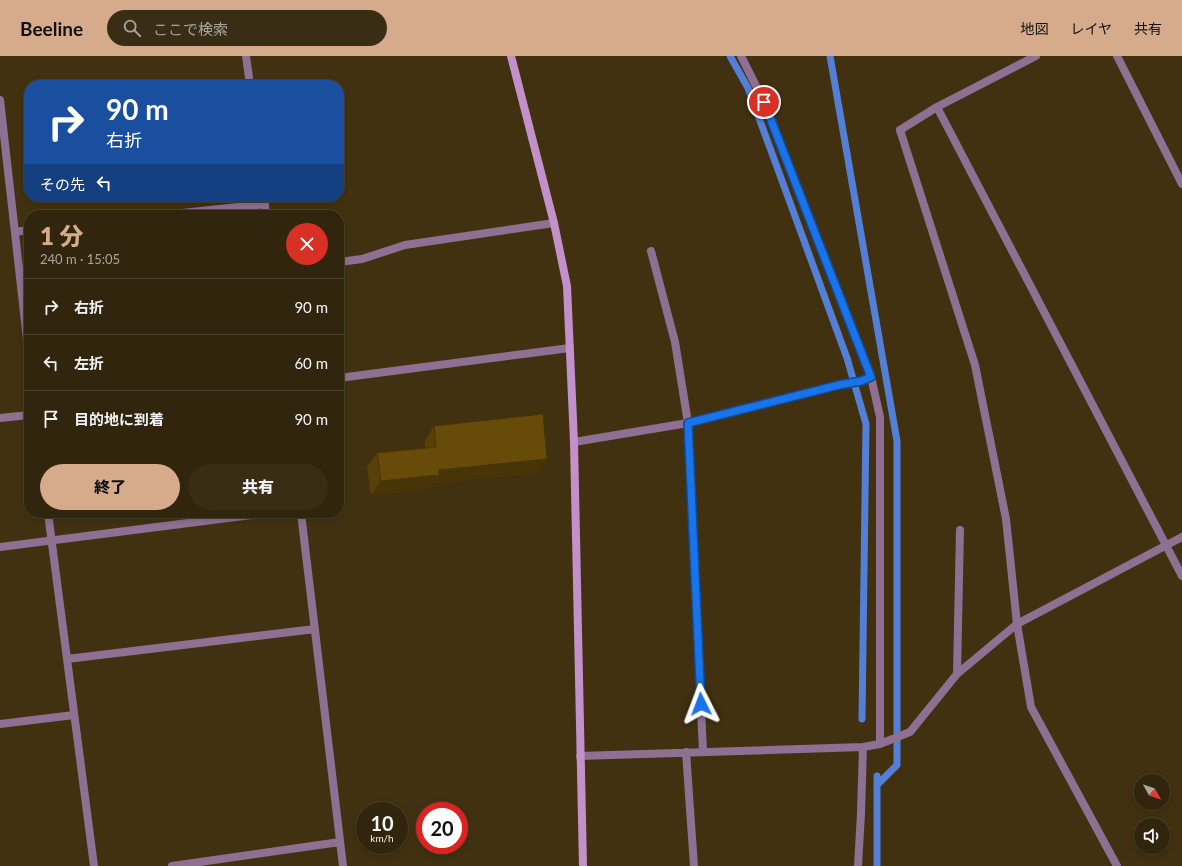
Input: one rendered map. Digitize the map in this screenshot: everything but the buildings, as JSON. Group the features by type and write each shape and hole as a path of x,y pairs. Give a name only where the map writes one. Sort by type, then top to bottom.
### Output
{"street":[{"path":"246,56 249,80"},
{"path":"511,56 554,224 567,286 574,442 583,866"},
{"path":"741,56 764,102 871,377 880,417 880,744"},
{"path":"1036,56 937,107 900,130 975,365 1006,519 1017,624 1031,707 1117,866"},
{"path":"1117,56 1182,184"},
{"path":"0,100 24,312"},
{"path":"937,107 1182,576"},
{"path":"197,210 251,202"},
{"path":"344,261 362,259 404,245 554,224"},
{"path":"15,232 24,231"},
{"path":"651,251 675,342 688,423 703,751"},
{"path":"344,377 570,348"},
{"path":"574,442 688,423 839,385 861,381 871,377"},
{"path":"0,418 24,416"},
{"path":"49,518 94,866"},
{"path":"0,547 227,518"},
{"path":"302,518 343,866"},
{"path":"957,674 960,530"},
{"path":"580,756 863,747 880,744 910,732 957,674 1017,624 1182,538"},
{"path":"67,659 315,629"},
{"path":"0,724 74,715"},
{"path":"858,866 863,747"},
{"path":"686,752 694,866"},
{"path":"172,866 340,842"}],"waterway":[{"path":"730,56 748,88 847,358 866,424 862,719"},
{"path":"830,56 897,441 897,765 877,785"},
{"path":"877,776 877,866"}],"route":[{"path":"701,704 688,423 839,385 861,381 871,377 764,102"}]}
